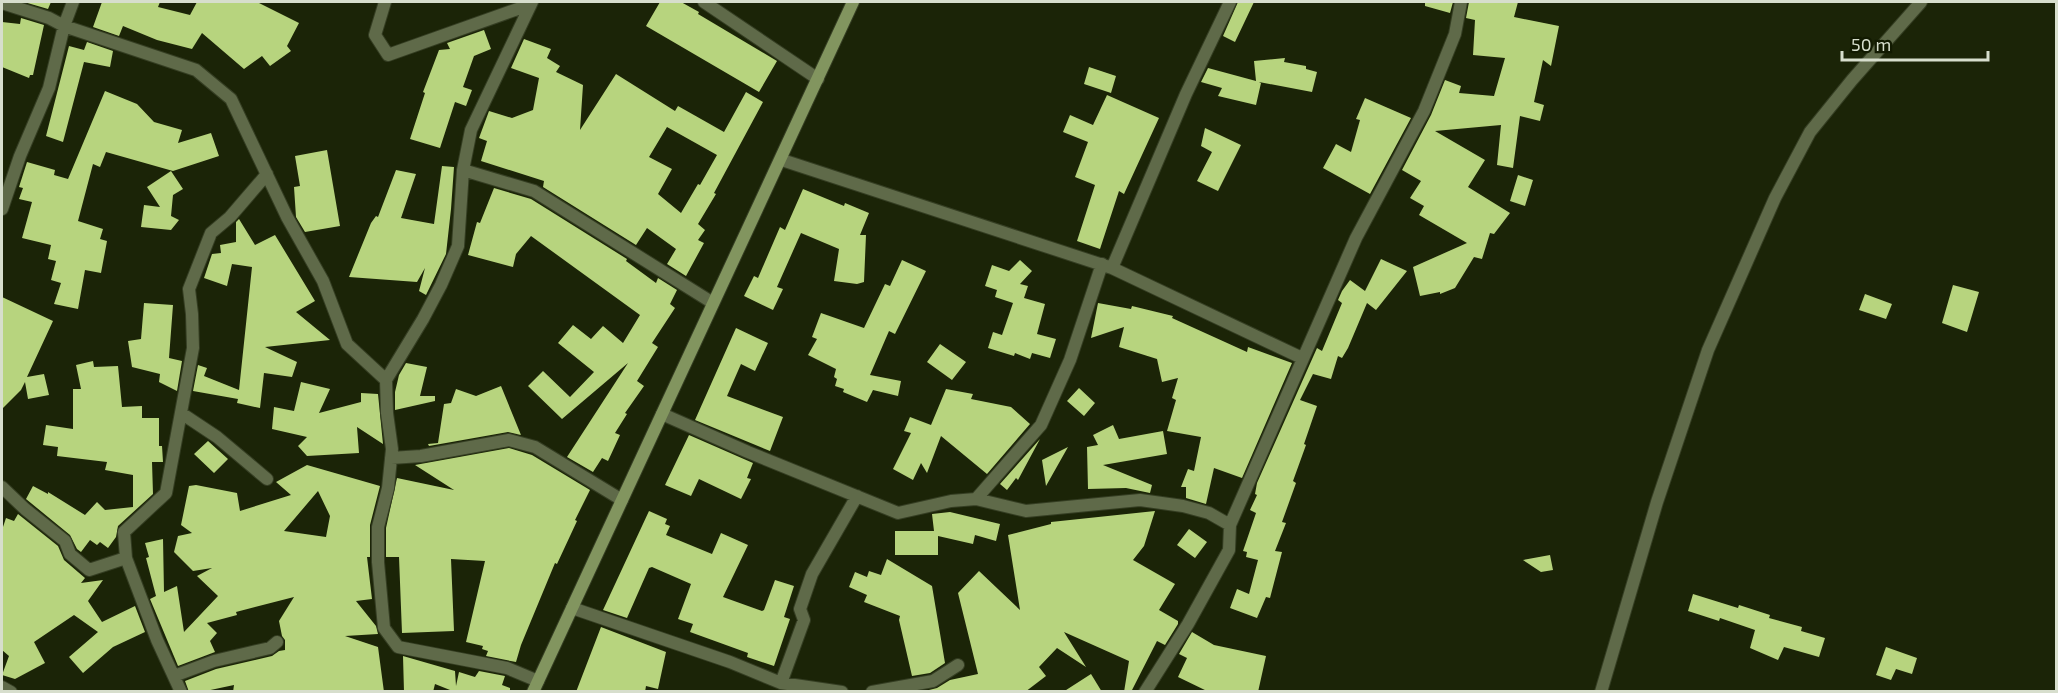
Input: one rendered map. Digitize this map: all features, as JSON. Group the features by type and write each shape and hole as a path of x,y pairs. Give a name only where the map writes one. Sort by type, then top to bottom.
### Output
{"main road":[{"path":"536,686 713,303 782,160 853,2"}],"street":[{"path":"2,209 20,156 49,88 64,26 73,2"},
{"path":"385,2 375,35 388,55 530,3"},
{"path":"704,2 818,79"},
{"path":"976,499 1041,425 1070,360 1107,266 1230,2"},
{"path":"1145,692 1188,624 1229,549 1230,525 1302,358 1356,238 1424,111 1455,34 1461,2"},
{"path":"1601,692 1657,502 1708,350 1774,198 1810,132 1852,80 1921,2"},
{"path":"2,3 196,70 231,99 287,217 323,280 347,344 386,380"},
{"path":"530,3 471,130 463,170 458,246 423,319 386,380 387,413 392,449 388,488 378,527 378,562 384,628 398,647 507,668 536,686"},
{"path":"782,160 1107,266 1302,358"},
{"path":"463,170 534,191 713,303"},
{"path":"181,692 157,640 126,558 124,532 166,493 193,348 189,289 211,233 230,217 267,174"},
{"path":"181,413 217,437 267,479"},
{"path":"662,414 898,513 951,501 976,499 1026,511 1140,500 1183,506 1209,513 1230,525"},
{"path":"391,458 421,456 509,440 535,447 622,500"},
{"path":"2,487 65,541 70,554 89,570 126,558"},
{"path":"782,682 804,620 801,609 812,574 857,496"},
{"path":"572,608 782,682 842,692"},
{"path":"174,676 214,660 270,648 277,642"},
{"path":"872,692 933,681 958,665"},
{"path":"2,687 10,692"}],"building":[{"path":"24,2 51,2 48,9"},
{"path":"102,2 160,2 158,7 190,15 197,2 257,2 299,23 287,46 291,51 270,66 262,56 244,69 202,33 192,49 157,40 123,26 119,36 93,27"},
{"path":"660,2 681,2 777,61 759,92 646,26"},
{"path":"1238,2 1254,2 1235,42 1223,36"},
{"path":"1425,2 1453,2 1450,13 1425,6"},
{"path":"1469,2 1518,2 1514,17 1559,26 1551,66 1543,60 1534,102 1544,105 1540,121 1520,116 1513,168 1497,165 1501,125 1435,131 1485,160 1468,187 1510,213 1494,234 1490,233 1482,259 1474,257 1455,288 1440,294 1440,292 1420,296 1413,267 1467,243 1419,215 1424,206 1410,198 1421,181 1402,170 1431,115 1445,80 1461,86 1459,93 1494,96 1505,58 1473,55 1475,20 1466,18"},
{"path":"21,18 44,25 33,75 29,78 2,67 2,22 20,24"},
{"path":"484,30 491,49 474,56 463,87 472,90 466,106 455,102 440,148 410,139 425,93 423,92 439,50 450,49 447,43"},
{"path":"524,39 551,49 547,58 560,66 556,72 583,85 580,130 616,74 675,111 678,106 724,132 746,92 763,102 698,224 705,230 698,240 704,243 686,276 667,264 676,249 647,228 636,245 543,187 544,181 481,161 487,141 479,138 489,111 512,118 533,110 539,78 511,68","holes":["667,127 717,155 681,213 658,194 672,169 649,157"]},
{"path":"87,42 113,51 110,67 84,62 63,142 46,136 69,46 84,50"},
{"path":"1285,58 1284,62 1306,66 1306,69 1317,72 1312,92 1259,82 1261,83 1256,105 1218,96 1222,88 1201,82 1208,68 1256,81 1254,61"},
{"path":"1089,67 1116,76 1111,93 1084,84"},
{"path":"105,91 137,104 154,122 182,130 178,143 211,133 219,156 173,171 106,152 100,167 93,164 78,221 103,229 100,239 107,241 101,273 85,270 78,309 54,304 61,283 51,280 56,261 48,259 51,245 22,238 32,202 19,199 23,188 19,187 27,162 55,170 54,175 68,179"},
{"path":"1107,95 1159,118 1124,194 1119,191 1100,249 1077,241 1095,185 1075,177 1088,142 1063,132 1070,115 1093,125"},
{"path":"1365,98 1411,118 1370,194 1323,168 1336,144 1351,152 1360,120 1356,119"},
{"path":"1205,128 1241,145 1218,191 1197,181 1212,152 1201,146"},
{"path":"327,150 340,226 305,232 296,217 294,187 300,186 295,156"},
{"path":"442,166 454,167 446,254 426,295 419,291 425,268 417,282 349,277 371,223 376,216 378,217 396,170 416,174 401,218 434,224"},
{"path":"171,171 183,189 173,195 171,216 179,220 171,230 141,227 144,205 160,207 147,187"},
{"path":"1518,175 1533,180 1525,206 1510,201"},
{"path":"494,188 531,199 627,259 626,261 656,283 658,278 677,290 670,304 675,308 652,343 658,347 637,381 644,386 625,413 627,414 615,433 620,435 608,461 602,458 593,472 567,457 628,363 562,419 528,386 543,371 570,397 594,372 558,343 573,325 591,339 603,326 623,343 640,315 531,236 516,254 513,267 468,255 477,222 480,223"},
{"path":"803,189 844,206 845,203 869,213 860,235 866,235 864,282 857,284 834,281 839,249 801,233 777,287 783,289 773,310 744,296 754,276 758,278 780,227 785,230"},
{"path":"239,219 255,245 275,235 315,301 296,312 330,340 265,347 297,362 292,377 264,373 260,408 237,403 238,399 193,391 198,365 207,368 204,376 239,390 252,267 232,264 227,286 204,278 212,254 221,253 220,245 236,242 236,222"},
{"path":"1381,259 1407,271 1376,310 1367,303 1348,348 1342,358 1338,356 1331,379 1313,374 1300,400 1317,406 1293,481 1296,483 1282,522 1286,523 1275,551 1282,552 1270,598 1266,597 1257,618 1230,608 1237,589 1249,594 1258,560 1246,557 1247,552 1243,551 1256,513 1250,510 1257,495 1255,494 1257,483 1317,348 1322,351 1342,303 1338,300 1342,291 1350,280 1365,291"},
{"path":"902,260 926,271 895,334 889,331 870,375 901,381 898,396 873,390 867,402 835,386 836,369 808,355 817,339 812,337 821,313 864,328 885,284 890,286"},
{"path":"1020,260 1032,271 1020,284 1028,286 1024,298 1045,304 1037,334 1056,339 1050,358 1032,353 1030,359 1015,353 1014,356 988,348 993,332 1002,335 1013,303 995,297 997,290 985,286 992,265 1009,271"},
{"path":"1953,285 1979,292 1967,332 1942,323"},
{"path":"1865,294 1892,304 1886,319 1859,310"},
{"path":"2,297 53,321 27,377 44,374 49,395 28,399 25,382 21,390 2,409"},
{"path":"144,303 173,305 169,358 182,361 177,391 159,382 160,374 132,367 128,341 141,339"},
{"path":"1098,303 1131,309 1132,306 1173,316 1172,318 1247,352 1248,347 1292,363 1242,478 1214,468 1206,504 1186,498 1186,487 1181,487 1188,469 1194,471 1201,437 1167,431 1176,400 1172,398 1178,378 1162,382 1157,359 1119,347 1124,327 1091,338"},
{"path":"736,328 768,343 755,371 741,364 727,396 783,417 770,451 695,420"},
{"path":"940,344 966,362 952,380 927,362"},
{"path":"93,361 94,367 118,366 122,407 142,406 142,418 159,418 159,446 162,446 163,462 152,462 153,494 118,526 116,537 108,548 100,542 97,545 90,540 81,552 70,535 26,499 33,486 48,494 48,492 85,515 97,502 105,510 133,507 133,475 105,470 107,462 57,456 58,447 43,445 46,425 73,429 73,389 81,389 76,365"},
{"path":"406,363 427,367 420,396 435,396 435,401 395,410 395,392 399,375"},
{"path":"301,382 330,389 319,413 361,402 361,393 378,394 383,444 357,427 359,453 307,456 298,446 307,437 272,429 274,407 294,411"},
{"path":"501,386 521,435 508,432 429,446 428,444 438,443 444,404 451,403 456,389 476,396"},
{"path":"1079,388 1095,403 1084,416 1067,401"},
{"path":"946,389 973,394 971,399 1011,407 1030,424 987,474 941,436 927,473 921,463 913,480 893,469 911,433 904,431 910,417 931,425"},
{"path":"1113,425 1119,439 1163,431 1167,454 1103,465 1152,485 1150,493 1126,488 1088,489 1087,447 1098,445 1093,435"},
{"path":"689,435 753,463 747,478 751,479 741,499 699,479 691,496 665,485"},
{"path":"1040,439 1018,480 1016,478 1007,490 1000,484"},
{"path":"208,441 228,459 214,473 194,454"},
{"path":"1068,447 1046,486 1042,460"},
{"path":"509,448 532,455 590,490 557,564 555,563 516,662 486,656 488,651 482,649 483,646 466,642 485,561 451,559 454,631 402,633 399,557 386,557 386,528 397,478 454,490 415,465"},
{"path":"307,465 380,486 370,525 370,557 367,557 372,599 356,601 376,626 378,634 345,636 378,647 384,692 233,692 234,685 201,692 189,692 185,681 216,669 272,656 285,650 285,640 279,621 294,597 236,612 237,615 207,623 217,633 210,641 215,652 178,666 150,599 156,596 146,558 149,557 145,543 163,539 164,592 177,586 184,632 218,596 197,576 212,568 193,571 174,552 178,536 192,533 181,525 189,486 196,485 237,493 240,511 291,495 276,482","holes":["318,491 330,516 326,537 284,531"]},
{"path":"649,511 667,519 665,524 670,526 666,535 712,554 721,533 748,545 723,597 762,611 775,580 794,586 784,617 790,619 774,666 747,657 748,653 690,632 693,624 678,619 691,584 652,567 649,568 627,618 603,610"},
{"path":"1155,511 1144,546 1133,560 1175,584 1159,610 1178,621 1178,624 1165,645 1157,641 1131,692 1124,692 1129,661 1064,632 1086,667 1057,648 1039,667 1046,676 1025,692 921,692 937,688 950,680 978,674 958,593 979,571 1020,610 1008,535 1051,524 1051,522"},
{"path":"950,512 1000,524 996,541 975,535 973,544 938,536 938,555 895,555 895,531 934,531 932,514"},
{"path":"18,514 58,546 64,560 85,578 81,583 103,580 88,601 102,622 135,606 145,632 113,647 83,673 69,657 98,632 74,615 34,642 45,663 15,679 2,675 9,656 2,650 2,530 6,518 14,521"},
{"path":"1189,529 1207,542 1195,558 1177,545"},
{"path":"1550,555 1553,570 1541,572 1523,560"},
{"path":"887,559 932,586 945,663 930,673 912,676 900,616 864,602 867,595 849,587 855,572 867,577 869,571 881,575"},
{"path":"1693,594 1770,615 1769,618 1802,627 1801,631 1825,638 1819,657 1784,647 1778,660 1750,648 1755,630 1720,618 1719,621 1688,611"},
{"path":"601,627 666,652 658,689 646,686 645,692 576,692"},
{"path":"1192,632 1214,645 1266,656 1258,692 1209,692 1178,677 1187,658 1179,654"},
{"path":"1886,647 1917,658 1912,674 1896,669 1891,680 1876,675"},
{"path":"403,656 455,671 456,686 459,672 475,677 479,671 505,676 502,685 510,688 510,692 455,692 435,684 433,692 404,692"},
{"path":"1091,674 1102,692 1063,692"}]}
